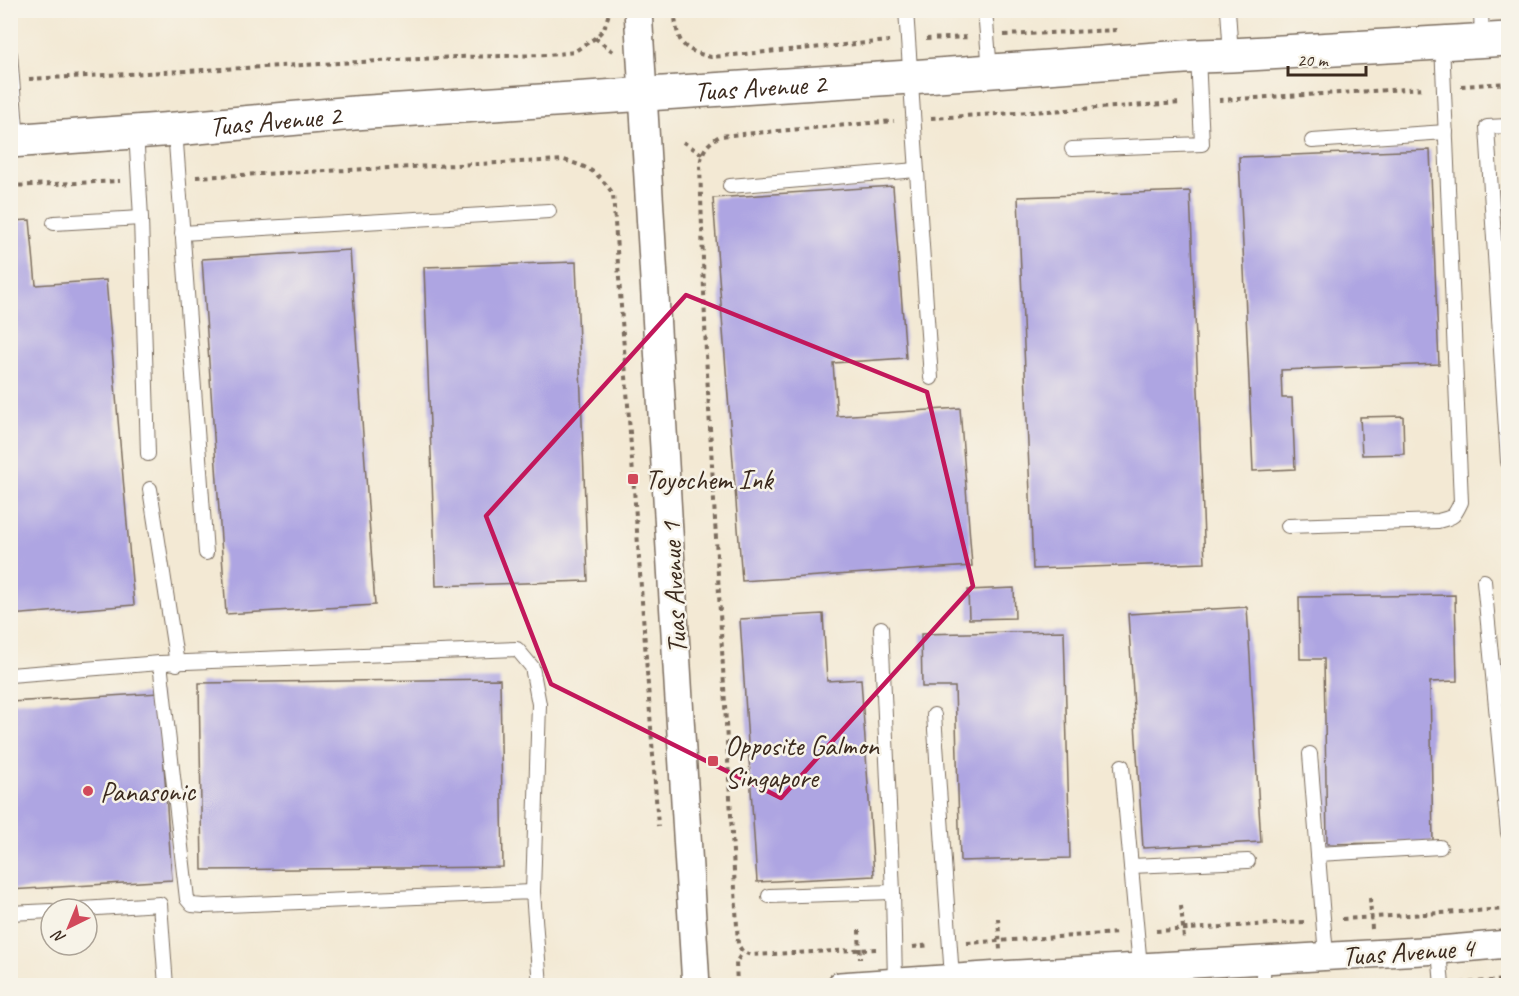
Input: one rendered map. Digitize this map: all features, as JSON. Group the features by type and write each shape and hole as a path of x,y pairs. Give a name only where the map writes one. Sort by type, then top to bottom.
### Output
{"street":[{"name":"Tuas Avenue 1","path":"638,10 696,986"},
{"name":"Tuas Avenue 2","path":"14,140 354,113 1198,56 1442,43 1491,30"},
{"name":"Tuas Avenue 4","path":"840,986 1185,964 1263,973 1326,956 1509,944"}],"lane":[{"path":"906,10 931,378"},
{"path":"985,10 990,71"},
{"path":"1228,10 1231,55"},
{"path":"1288,526 1438,521 1451,517 1461,502 1442,43"},
{"path":"10,54 14,140"},
{"path":"1072,149 1202,144 1198,56"},
{"path":"1509,126 1487,127 1509,462"},
{"path":"175,129 206,553"},
{"path":"136,131 148,454"},
{"path":"1312,141 1446,132"},
{"path":"730,186 916,171"},
{"path":"182,233 549,211"},
{"path":"54,223 141,219"},
{"path":"150,489 177,664"},
{"path":"1484,581 1509,833"},
{"path":"881,628 894,892 895,982"},
{"path":"10,675 160,663 517,649 532,667 538,704 533,892 540,986"},
{"path":"160,663 188,899 192,905 533,892"},
{"path":"934,715 952,978"},
{"path":"1310,754 1326,956"},
{"path":"1122,765 1140,967"},
{"path":"1318,854 1440,847"},
{"path":"1131,866 1248,861"},
{"path":"769,896 894,892"},
{"path":"99,908 160,904 166,986"},
{"path":"10,913 39,912"},
{"path":"1439,950 1442,986"}],"path":[{"path":"12,80 457,57 548,55 573,52 595,38 604,29 610,10"},
{"path":"674,10 677,35 683,44 711,57 908,40 1125,30"},
{"path":"595,38 615,54"},
{"path":"676,48 683,44"},
{"path":"706,354 700,165 702,154 712,141 720,136 913,120 1509,83"},
{"path":"683,142 702,154"},
{"path":"178,177 564,160 585,166 603,180 613,194 658,832"},
{"path":"10,186 139,180"},
{"path":"1181,906 1185,964"},
{"path":"738,986 736,962 743,952"}],"highlighted area":[{"path":"686,295 927,392 973,586 781,798 551,684 486,516"}],"building":[{"path":"1430,150 1439,364 1281,370 1282,398 1292,398 1295,469 1253,471 1239,157"},
{"path":"893,186 906,358 833,363 837,416 960,408 972,566 742,581 713,198"},
{"path":"1190,191 1205,563 1033,569 1018,197"},
{"path":"30,220 36,285 106,280 134,605 10,615 10,221"},
{"path":"350,250 375,605 226,614 202,259"},
{"path":"576,262 588,581 436,586 424,267"},
{"path":"1403,416 1404,454 1362,455 1360,417"},
{"path":"1014,588 1015,618 969,619 968,590"},
{"path":"1455,595 1457,681 1430,682 1433,842 1327,844 1324,659 1300,659 1299,597"},
{"path":"1247,607 1261,842 1143,848 1128,614"},
{"path":"823,614 827,681 861,679 874,876 757,882 740,619"},
{"path":"1064,631 1070,858 960,861 955,687 922,687 921,634"},
{"path":"1508,657 1508,683 1507,683 1505,658"},
{"path":"500,679 503,867 202,870 199,683"},
{"name":"Panasonic","path":"159,693 172,880 10,890 10,702"}],"place":[{"name":"Toyochem Ink","path":"633,479"},
{"name":"Opposite Galmon Singapore","path":"713,761"},
{"name":"Panasonic","path":"88,791"}]}
